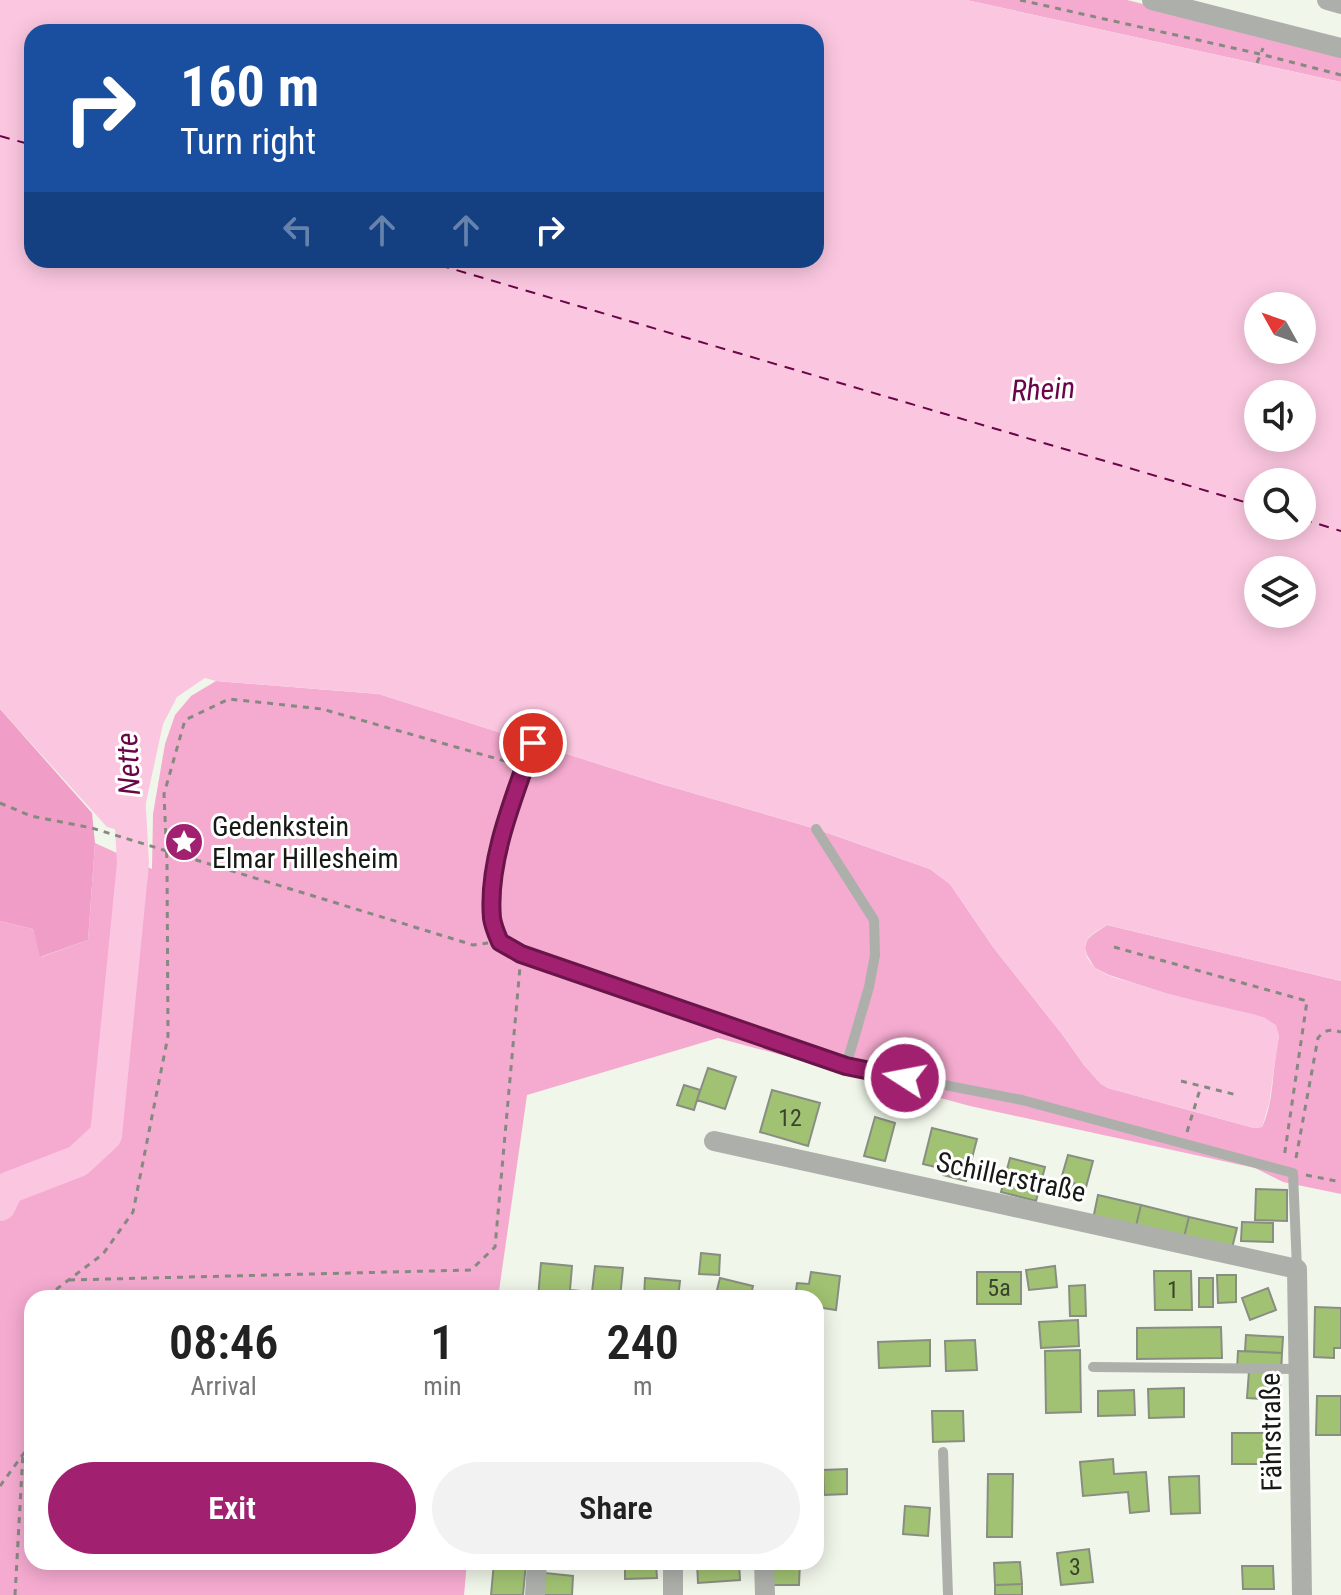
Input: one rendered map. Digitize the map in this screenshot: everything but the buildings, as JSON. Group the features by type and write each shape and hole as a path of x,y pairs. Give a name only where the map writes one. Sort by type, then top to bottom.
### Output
{"street":[{"path":"1152,0 1341,48"},
{"path":"1327,0 1341,4"},
{"name":"Schillerstraße","path":"714,1141 1297,1269"},
{"name":"Fährstraße","path":"1297,1269 1302,1595"},
{"path":"535,1595 537,1570"},
{"path":"673,1570 673,1595"},
{"path":"764,1570 765,1595"}],"lane":[{"path":"533,743 494,866 492,920 500,942 521,954 846,1066 1022,1100 1288,1171 1297,1269"},
{"path":"816,829 874,920 875,955 869,987 846,1066"},
{"path":"1093,1367 1299,1369"},
{"path":"943,1452 948,1595"}],"path":[{"path":"1020,0 1341,75"},
{"path":"55,1290 103,1254 133,1212 168,1036 164,794 185,720 229,699 322,709 524,766"},
{"path":"0,803 31,816 92,828 473,945 500,942"},
{"path":"1114,947 1307,1001 1288,1171"},
{"path":"69,1280 471,1270 495,1247 521,954"},
{"path":"1288,1171 1318,1038 1331,1029 1341,1032"},
{"path":"1181,1081 1237,1095"},
{"path":"1183,1143 1201,1086"},
{"path":"1288,1171 1341,1182"},
{"path":"0,1486 23,1453"},
{"path":"15,1595 23,1453"}],"shaded area":[{"path":"966,0 1127,0 1341,54 1341,82"},
{"path":"216,681 379,694 658,783 816,829 930,869 950,884 993,947 1101,1084 1254,1128 1262,1127 1266,1117 1279,1036 1265,1018 1174,996 1109,975 1095,968 1085,948 1087,940 1107,925 1341,981 1341,1194 1283,1182 1255,1168 970,1106 718,1038 527,1095 499,1290 24,1290 24,1570 466,1570 464,1595 0,1595 0,921 33,929 41,957 88,940 95,843 152,869 153,814 165,744 175,715 191,696"},
{"path":"0,709 92,813 95,843 88,940 40,957 33,929 0,921"}],"water":[{"name":"Rhein","path":"0,0 966,0 1341,82 1341,981 1107,925 1089,938 1085,948 1093,965 1110,976 1253,1014 1276,1025 1279,1036 1269,1104 1262,1127 1254,1128 1101,1084 993,947 950,884 930,869 816,829 658,783 379,694 205,678 177,697 163,724 139,835 107,827 0,709"}],"waterway":[{"name":"Nette","path":"0,1205 8,1188 78,1161 106,1135 133,863 129,792"}],"ferry route":[{"path":"0,136 24,143"},
{"path":"449,268 1244,502"},
{"path":"1316,523 1341,531"}],"place":[{"name":"Gedenkstein Elmar Hillesheim","path":"184,842"}],"route":[{"path":"533,743 494,866 492,920 500,942 521,954 846,1066 905,1078"}]}
